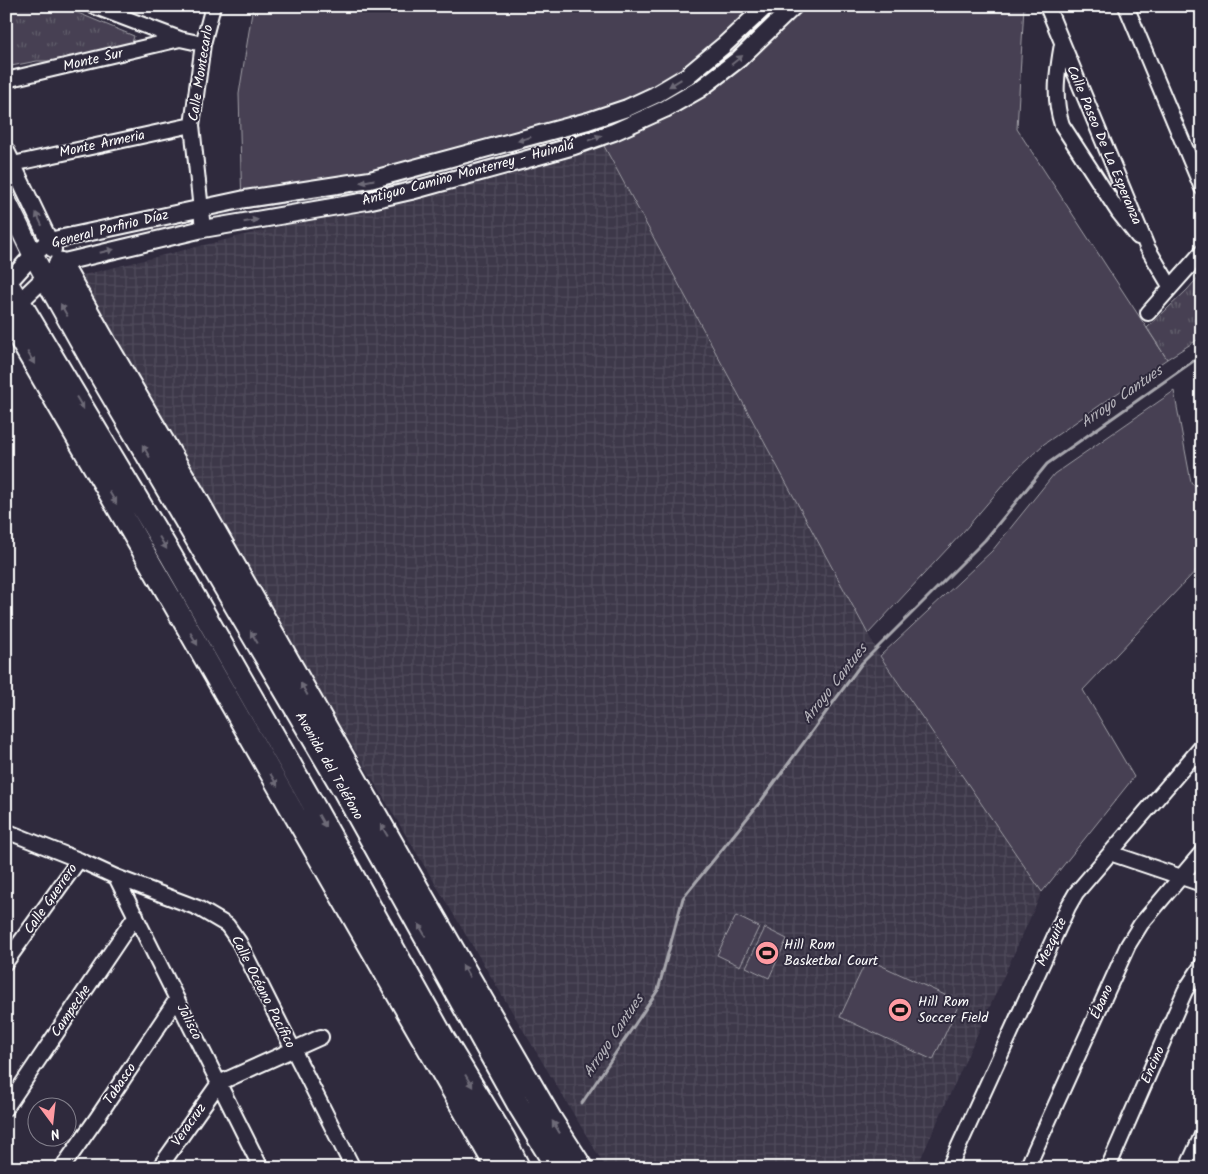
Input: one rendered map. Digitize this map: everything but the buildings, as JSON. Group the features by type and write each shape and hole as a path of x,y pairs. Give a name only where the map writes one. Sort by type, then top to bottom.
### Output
{"main road":[{"path":"6,200 33,255 53,270 107,346 183,495"},
{"name":"Avenida del Teléfono","path":"53,270 96,368 183,495 344,791 479,1012 519,1106 557,1168"},
{"path":"7,282 11,311 444,1039 494,1143 496,1168"},
{"path":"183,598 494,1143 519,1167 545,1150"},
{"path":"444,1039 479,1012 582,1168"}],"street":[{"path":"93,6 180,40 203,44"},
{"name":"Calle Montecarlo","path":"203,230 192,124 203,44 213,6"},
{"name":"Antiguo Camino Monterrey - Huinalá","path":"200,208 245,199 370,180 588,121 627,108 655,95 687,76 766,6"},
{"name":"Antiguo Camino Monterrey - Huinalá","path":"53,270 203,230 402,193 524,160 614,132 665,109 700,89 739,59 794,6"},
{"name":"Calle Paseo De La Esperanza","path":"1047,6 1147,247 1170,286"},
{"path":"1126,6 1202,188"},
{"name":"Monte Sur","path":"6,80 180,40"},
{"name":"Calle Paseo De La Esperanza","path":"1062,43 1056,74 1055,92 1062,125 1119,213 1147,247"},
{"name":"Monte Armeria","path":"10,157 192,124"},
{"path":"10,157 49,241 53,270 11,311"},
{"name":"General Porfirio Díaz","path":"7,282 49,241 200,208"},
{"path":"1148,313 1202,252"},
{"name":"Mezquite","path":"949,1168 1076,893 1202,746"},
{"name":"Calle Océano Pacífico","path":"6,831 116,877 198,908 227,925 240,942 353,1168"},
{"path":"1110,852 1202,884"},
{"name":"Ébano","path":"1027,1168 1128,945 1141,924 1202,852"},
{"name":"Calle Guerrero","path":"6,962 79,860"},
{"name":"Jalisco","path":"116,877 219,1083 258,1166"},
{"name":"Campeche","path":"6,1108 136,916"},
{"name":"Encino","path":"1108,1168 1185,991 1202,965"},
{"name":"Tabasco","path":"62,1168 177,999"},
{"path":"219,1083 321,1037"},
{"name":"Veracruz","path":"159,1168 219,1083"},
{"path":"1187,1168 1202,1135"}],"shaded area":[{"path":"604,146 880,656 1042,892 920,1160 908,1168 606,1168 71,278"}],"green space":[{"path":"6,6 61,6 134,36 130,50 74,61 37,61 6,67"},
{"path":"253,6 757,6 658,90 589,128 371,191 242,209 239,94"},
{"path":"781,6 1024,6 1017,129 1167,359 1044,444 1016,470 963,532 868,634 604,146 684,98"},
{"path":"1202,273 1202,337 1167,359 1147,328"},
{"path":"1174,391 1191,482 1202,495 1202,564 1083,690 1134,777 1042,892 880,656 992,551 1054,474"},
{"path":"736,916 759,927 740,966 717,955"},
{"name":"Hill Rom Basketbal Court","path":"765,928 787,939 769,978 746,967"},
{"name":"Hill Rom Soccer Field","path":"867,959 960,1002 933,1060 840,1017"}],"waterway":[{"name":"Arroyo Cantues","path":"582,1103 658,990 683,898 761,801 862,663 985,540 1047,464 1202,355"}],"place":[{"name":"Hill Rom Basketbal Court","path":"767,953"},
{"name":"Hill Rom Soccer Field","path":"900,1010"}]}
